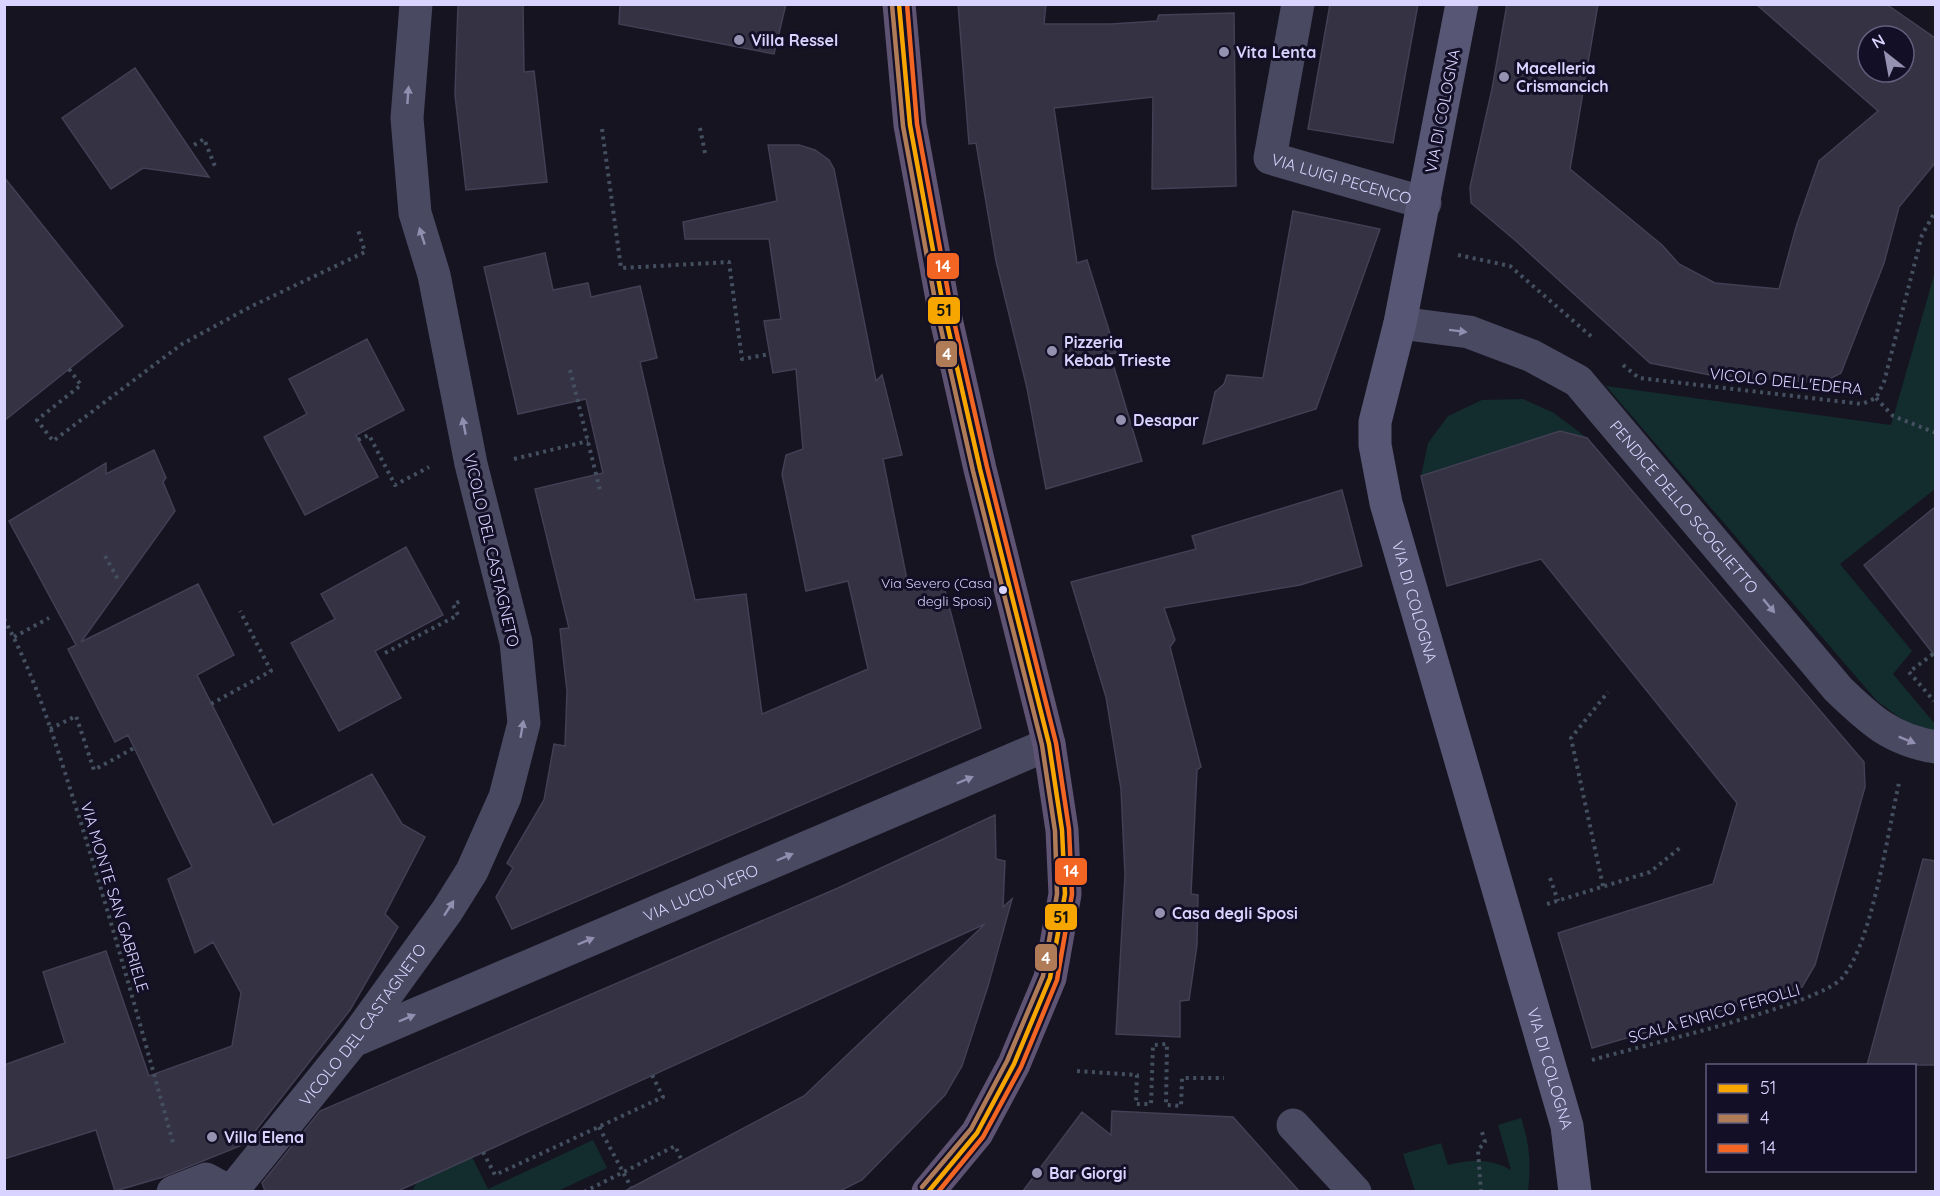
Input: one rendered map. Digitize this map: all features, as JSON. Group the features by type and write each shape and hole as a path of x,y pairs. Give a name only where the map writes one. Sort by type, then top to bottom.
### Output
{"main road":[{"path":"899,4 910,125 944,310 980,469 1049,744 1062,830 1065,894 1050,978 1014,1064 977,1133 928,1191"},
{"name":"VIA DI COLOGNA","path":"1462,4 1425,203 1400,323 1375,422 1378,466 1386,503 1567,1126 1575,1191"}],"street":[{"name":"VICOLO DEL CASTAGNETO","path":"230,1191 353,1041 447,911 472,871 505,797 524,723 516,642 471,464 434,275 415,213 407,118 416,4"},
{"name":"VIA LUIGI PECENCO","path":"1298,4 1270,158 1425,203"},
{"name":"PENDICE DELLO SCOGLIETTO","path":"1400,323 1469,332 1532,356 1578,381 1838,689 1871,721 1909,743 1935,747"},
{"name":"VIA LUCIO VERO","path":"353,1041 1049,744"},
{"path":"1293,1125 1355,1191"},
{"path":"180,1190 206,1179 230,1191"}],"path":[{"path":"700,128 705,153"},
{"path":"602,129 621,268 729,262 742,359 770,354"},
{"path":"194,145 204,139 216,169"},
{"name":"VICOLO DELL'EDERA","path":"1639,378 1862,404 1876,398 1884,382 1922,235 1935,210"},
{"path":"69,369 81,385 37,420 53,441 182,344 250,307 365,252 358,230"},
{"path":"1458,255 1510,266 1601,345"},
{"path":"570,370 601,494"},
{"path":"1876,398 1893,416 1935,433"},
{"path":"358,441 369,435 395,484 438,462"},
{"path":"527,456 588,441"},
{"path":"105,556 118,581"},
{"path":"386,653 458,615 453,605 472,595"},
{"path":"211,704 271,671 240,611"},
{"path":"14,637 49,618"},
{"name":"VIA MONTE SAN GABRIELE","path":"4,620 14,637 50,729 115,932 180,1190"},
{"path":"1933,654 1909,672 1935,703"},
{"path":"1603,886 1571,738 1608,692"},
{"path":"50,729 76,716 94,770 134,748"},
{"name":"SCALA ENRICO FEROLLI","path":"1583,1062 1808,999 1842,980 1863,943 1900,779"},
{"path":"1538,907 1650,872 1682,847"},
{"path":"1550,878 1558,901"},
{"path":"1077,1071 1137,1075 1136,1104 1151,1104 1153,1045 1167,1044 1166,1105 1181,1106 1182,1078 1224,1078"},
{"path":"483,1152 495,1175 663,1097 652,1075"},
{"path":"599,1127 631,1187"},
{"path":"1480,1191 1478,1150 1485,1142 1482,1132"},
{"path":"584,1191 675,1146 682,1161"}],"green space":[{"path":"1935,272 1935,489 1840,564 1912,651 1893,674 1935,724 1935,731 1911,726 1877,701 1606,386 1891,425"},
{"path":"1523,399 1554,413 1587,438 1560,431 1421,476 1428,443 1448,416 1482,400"},
{"path":"1521,1118 1529,1154 1528,1191 1415,1191 1403,1154 1441,1143 1448,1165 1480,1161 1496,1163 1511,1170 1498,1125"},
{"path":"593,1140 607,1168 558,1191 412,1192 416,1183 472,1157 488,1189"}],"building":[{"path":"458,4 523,4 524,72 534,71 547,182 466,190 455,95"},
{"name":"Villa Ressel","path":"620,4 786,4 774,54 619,24"},
{"path":"958,4 1046,4 1044,24 1111,24 1157,21 1159,15 1234,13 1236,186 1152,189 1153,97 1054,108 1077,263 1087,260 1116,353 1110,354 1142,461 1046,489 1027,388 996,261 976,143 969,144"},
{"path":"1330,4 1418,4 1393,143 1308,129"},
{"path":"1507,4 1598,4 1570,169 1662,245 1679,264 1715,283 1779,289 1796,227 1819,161 1878,111 1756,4 1886,4 1915,24 1856,24 1856,84 1916,84 1916,25 1935,38 1935,163 1899,207 1884,263 1841,373 1822,383 1710,375 1650,363 1471,203 1470,187 1492,89"},
{"path":"135,68 209,177 143,168 111,189 62,118"},
{"path":"768,145 799,145 815,150 829,160 834,169 876,381 882,375 902,455 883,459 909,590 943,583 981,728 512,929 496,897 513,868 507,863 544,800 554,744 565,746 567,691 560,629 569,628 535,489 603,473 586,399 518,414 484,267 545,253 553,290 588,283 591,297 640,286 657,358 640,362 695,600 746,594 762,714 868,669 848,581 806,591 782,474 786,455 803,449 796,369 773,373 764,321 781,319 769,239 685,239 683,222 777,201"},
{"path":"4,177 123,326 4,421"},
{"path":"1293,211 1380,229 1316,409 1203,444 1215,392 1224,384 1227,375 1263,378"},
{"path":"367,339 404,410 356,435 378,477 305,515 264,437 307,414 289,379"},
{"path":"1560,431 1587,438 1864,762 1865,787 1815,965 1802,987 1592,1048 1558,933 1713,884 1737,803 1541,559 1447,586 1421,476"},
{"path":"154,450 166,478 163,482 175,511 81,642 198,584 234,655 197,675 273,825 372,774 402,824 425,837 385,914 398,927 350,1010 245,1144 163,1177 115,1191 96,1130 4,1159 4,1065 65,1043 43,972 106,951 149,1076 232,1046 241,993 213,942 195,953 168,879 192,867 128,735 115,742 68,649 76,645 9,521 106,463 106,474"},
{"path":"1342,490 1362,566 1300,585 1164,608 1175,640 1170,647 1201,767 1197,770 1191,894 1198,895 1197,945 1189,1000 1180,1001 1180,1037 1116,1034 1125,875 1121,789 1106,697 1071,582 1196,549 1192,536"},
{"path":"1935,507 1935,656 1864,565"},
{"path":"406,547 443,615 375,651 401,698 339,731 291,643 335,619 321,594"},
{"path":"995,815 996,859 1005,861 1003,907 1012,899 988,986 962,1066 945,1095 862,1180 840,1191 625,1191 804,1096 985,924 398,1191 265,1191 262,1183 320,1111 838,888"},
{"path":"1923,859 1935,861 1935,1065 1867,1064"},
{"path":"1112,1111 1233,1117 1299,1191 1023,1191 1082,1112 1111,1135"}],"transit line":[{"name":"51","path":"899,4 910,125 944,310 980,469 1049,744 1062,830 1065,894 1050,978 1014,1064 977,1133 928,1192"},
{"name":"14","path":"907,4 917,124 951,308 987,467 1056,743 1069,829 1072,894 1057,980 1021,1067 983,1137 938,1192"},
{"name":"4","path":"892,5 903,126 937,311 973,471 1042,745 1055,831 1057,894 1043,976 1007,1061 971,1129 922,1187"}],"place":[{"name":"Villa Ressel","path":"739,40"},
{"name":"Vita Lenta","path":"1224,52"},
{"name":"Macelleria Crismancich","path":"1504,77"},
{"name":"Pizzeria Kebab Trieste","path":"1052,351"},
{"name":"Desapar","path":"1121,420"},
{"name":"Via Severo (Casa degli Sposi)","path":"1003,590"},
{"name":"Casa degli Sposi","path":"1160,913"},
{"name":"Villa Elena","path":"212,1137"},
{"name":"Bar Giorgi","path":"1037,1173"}]}
